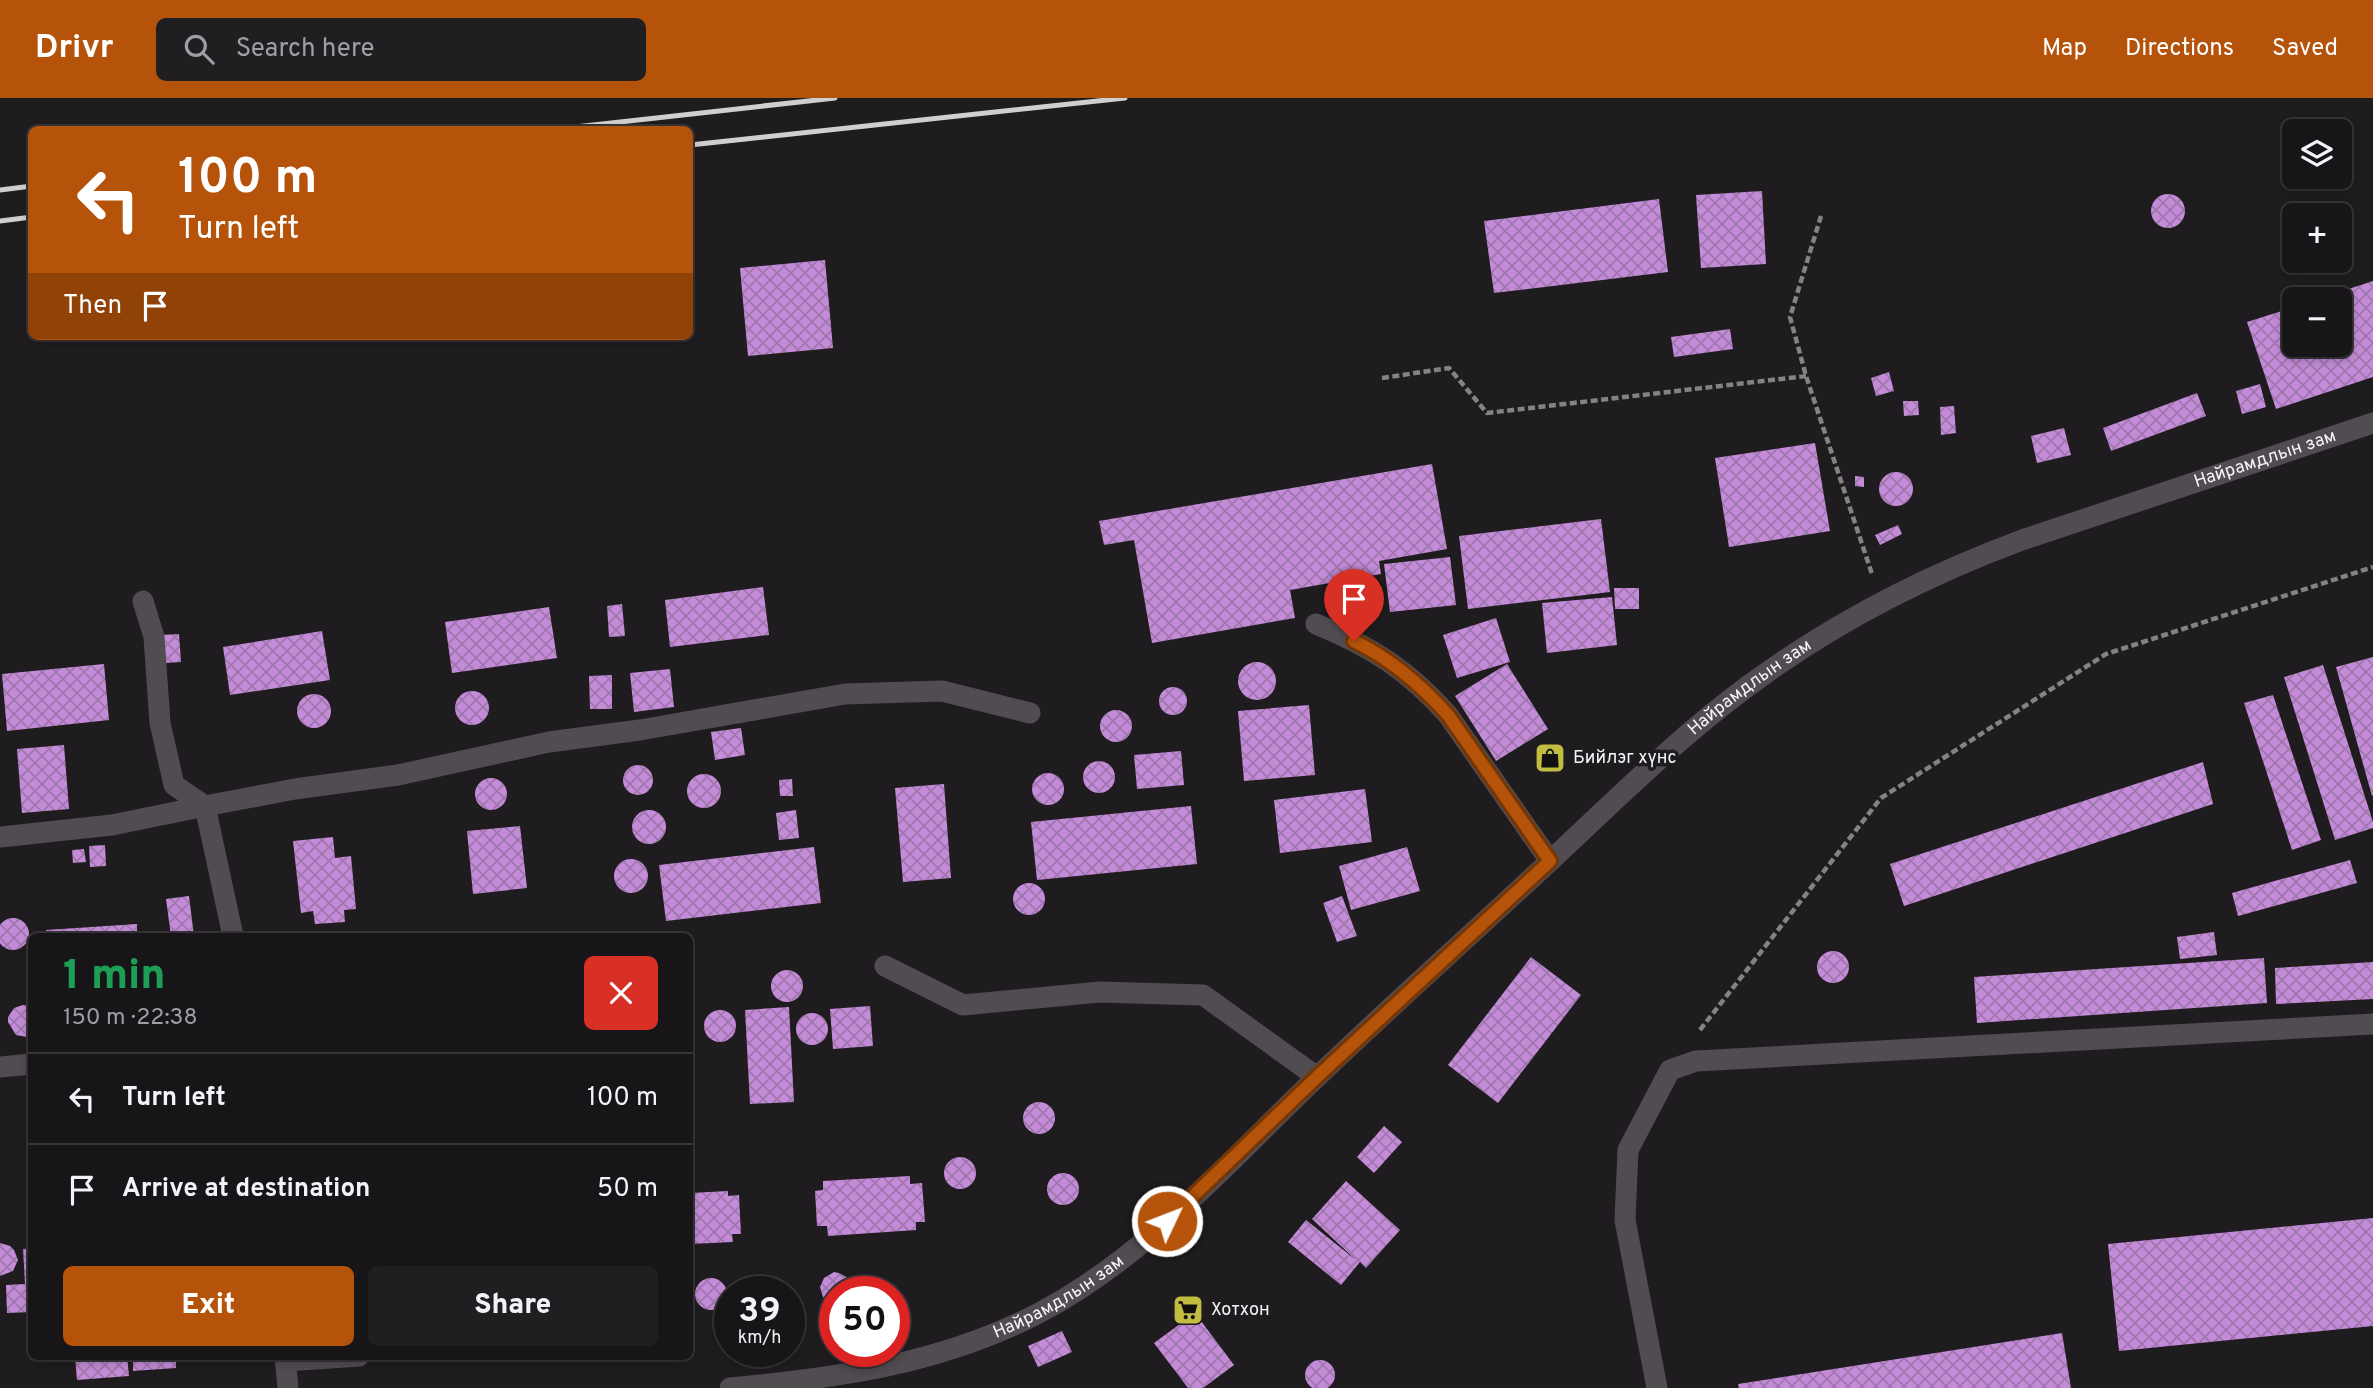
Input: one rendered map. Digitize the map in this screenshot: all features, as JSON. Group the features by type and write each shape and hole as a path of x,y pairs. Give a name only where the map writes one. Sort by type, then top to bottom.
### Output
{"street":[{"name":"Найрамдлын зам","path":"730,1388 863,1380 998,1331 1036,1315 1078,1291 1167,1221 1317,1077 1660,758 1771,669 1881,602 1968,560 2022,540 2373,424"},
{"path":"143,601 154,637 160,723 174,785 205,806 232,933"},
{"path":"1316,624 1387,659 1428,693 1448,715 1550,861"},
{"path":"0,837 111,825 295,789 398,775 549,742 640,730 845,694 942,691 1030,713"},
{"path":"885,966 963,1005 1100,992 1203,995 1317,1077"},
{"path":"1657,1388 1625,1220 1628,1150 1670,1070 1696,1061 1717,1059 2373,1024"},
{"path":"0,1067 28,1065"},
{"path":"286,1360 288,1388"}],"path":[{"path":"1821,216 1790,317 1806,376 1881,602"},
{"path":"1382,378 1449,368 1487,413 1806,376"},
{"path":"1670,1070 1881,798 2106,654 2373,567"}],"building":[{"path":"1762,191 1766,264 1701,268 1696,195"},
{"path":"2168,194 2180,199 2185,211 2180,223 2168,228 2156,223 2151,211 2156,199"},
{"path":"1659,199 1668,272 1494,293 1484,221"},
{"path":"825,260 833,348 748,356 740,268"},
{"path":"2373,281 2373,377 2276,409 2247,322 2282,311 2282,357 2352,357 2352,288"},
{"path":"1730,329 1733,349 1674,357 1671,337"},
{"path":"1889,372 1894,391 1876,396 1871,378"},
{"path":"2260,384 2266,407 2242,414 2236,391"},
{"path":"2197,393 2206,416 2111,451 2103,428"},
{"path":"1903,401 1918,401 1919,415 1904,416"},
{"path":"1954,406 1956,433 1941,435 1940,407"},
{"path":"2064,428 2071,455 2037,463 2031,436"},
{"path":"1815,443 1830,531 1729,547 1715,458"},
{"path":"1432,464 1447,549 1379,561 1381,574 1290,590 1295,618 1152,643 1134,540 1104,545 1099,521"},
{"path":"1896,472 1908,477 1913,489 1908,501 1896,506 1884,501 1879,489 1884,477"},
{"path":"1855,476 1864,477 1864,487 1855,486"},
{"path":"1601,519 1610,592 1468,609 1459,536"},
{"path":"1898,525 1902,534 1880,545 1875,535"},
{"path":"1450,557 1456,605 1390,612 1384,564"},
{"path":"763,587 769,635 670,647 665,600"},
{"path":"1614,588 1639,588 1639,609 1615,609"},
{"path":"1612,597 1617,645 1547,653 1542,603"},
{"path":"622,604 625,636 609,637 607,606"},
{"path":"549,607 557,658 452,673 445,622"},
{"path":"1496,618 1510,662 1457,678 1443,635"},
{"path":"322,631 330,680 230,695 223,647"},
{"path":"179,634 181,662 164,663 162,635"},
{"path":"2373,657 2373,795 2372,796 2336,667"},
{"path":"1257,662 1271,667 1276,681 1271,695 1257,700 1243,695 1238,681 1243,667"},
{"path":"104,664 109,720 7,731 2,674"},
{"path":"1507,664 1548,729 1496,761 1455,696"},
{"path":"2323,665 2373,822 2373,828 2335,840 2284,677"},
{"path":"670,669 674,707 634,712 630,673"},
{"path":"612,675 612,709 590,709 589,676"},
{"path":"1173,687 1183,691 1187,701 1183,711 1173,715 1163,711 1159,701 1163,691"},
{"path":"472,691 484,696 489,708 484,720 472,725 460,720 455,708 460,696"},
{"path":"314,694 326,699 331,711 326,723 314,728 302,723 297,711 302,699"},
{"path":"2273,695 2321,840 2292,850 2244,703"},
{"path":"1309,705 1315,775 1244,781 1238,711"},
{"path":"1116,710 1127,715 1132,726 1127,737 1116,742 1105,737 1100,726 1105,715"},
{"path":"741,728 745,755 715,760 711,732"},
{"path":"64,745 69,809 22,813 17,749"},
{"path":"1181,751 1184,785 1137,789 1134,755"},
{"path":"1099,761 1110,766 1115,777 1110,788 1099,793 1088,788 1083,777 1088,766"},
{"path":"2203,762 2213,804 1904,906 1890,864"},
{"path":"638,765 649,769 653,780 649,791 638,795 627,791 623,780 627,769"},
{"path":"1048,773 1059,778 1064,789 1059,800 1048,805 1037,800 1032,789 1037,778"},
{"path":"704,774 716,779 721,791 716,803 704,808 692,803 687,791 692,779"},
{"path":"491,778 502,783 507,794 502,805 491,810 480,805 475,794 480,783"},
{"path":"792,779 793,796 780,796 779,780"},
{"path":"944,784 951,878 903,882 895,788"},
{"path":"1365,789 1372,842 1280,853 1274,800"},
{"path":"1191,806 1197,864 1037,880 1031,822"},
{"path":"649,810 661,815 666,827 661,839 649,844 637,839 632,827 637,815"},
{"path":"796,810 799,838 779,840 776,813"},
{"path":"520,826 527,888 473,894 467,831"},
{"path":"333,837 335,858 351,856 356,909 344,910 345,922 315,924 313,911 301,913 293,841"},
{"path":"105,845 106,866 90,867 89,846"},
{"path":"814,847 821,903 666,921 659,865"},
{"path":"1407,847 1420,891 1351,910 1339,866"},
{"path":"84,849 86,862 73,863 72,850"},
{"path":"631,859 643,864 648,876 643,888 631,893 619,888 614,876 619,864"},
{"path":"2350,860 2357,883 2238,916 2232,893"},
{"path":"1029,883 1040,888 1045,899 1040,910 1029,915 1018,910 1013,899 1018,888"},
{"path":"189,896 194,933 171,933 166,899"},
{"path":"1342,896 1357,936 1337,942 1323,903"},
{"path":"7,920 19,920 27,928 27,940 19,948 7,948 -1,940 -1,928"},
{"path":"137,924 137,933 46,933 46,930"},
{"path":"2214,932 2217,955 2180,959 2177,937"},
{"path":"1833,951 1844,956 1849,967 1844,978 1833,983 1822,978 1817,967 1822,956"},
{"path":"1531,957 1581,995 1498,1103 1448,1065"},
{"path":"2264,958 2267,1003 1977,1023 1974,977"},
{"path":"2373,962 2373,999 2276,1004 2275,968"},
{"path":"787,970 798,975 803,986 798,997 787,1002 776,997 771,986 776,975"},
{"path":"28,1006 28,1037 16,1035 8,1022 14,1008"},
{"path":"870,1006 873,1046 833,1049 830,1009"},
{"path":"789,1007 794,1102 750,1104 745,1010"},
{"path":"720,1010 731,1015 736,1026 731,1037 720,1042 709,1037 704,1026 709,1015"},
{"path":"812,1013 823,1018 828,1029 823,1040 812,1045 801,1040 796,1029 801,1018"},
{"path":"1039,1102 1050,1107 1055,1118 1050,1129 1039,1134 1028,1129 1023,1118 1028,1107"},
{"path":"1384,1126 1402,1142 1374,1173 1357,1157"},
{"path":"960,1157 971,1162 976,1173 971,1184 960,1189 949,1184 944,1173 949,1162"},
{"path":"1063,1173 1074,1178 1079,1189 1074,1200 1063,1205 1052,1200 1047,1189 1052,1178"},
{"path":"910,1176 910,1184 922,1183 925,1222 916,1222 916,1230 828,1236 827,1226 817,1226 815,1191 823,1190 823,1181"},
{"path":"1346,1181 1400,1230 1366,1268 1360,1262 1341,1285 1288,1242 1306,1220 1356,1260 1312,1219"},
{"path":"728,1191 728,1196 739,1195 741,1234 732,1234 733,1242 693,1244 693,1193"},
{"path":"2373,1218 2373,1326 2119,1351 2108,1244"},
{"path":"0,1243 10,1246 18,1260 13,1271 0,1276"},
{"path":"28,1248 28,1312 7,1313 6,1285 25,1284 23,1249"},
{"path":"834,1272 844,1276 827,1276"},
{"path":"714,1279 714,1309 711,1310 700,1305 695,1294 700,1283"},
{"path":"1195,1313 1234,1365 1203,1388 1188,1388 1154,1343"},
{"path":"1062,1331 1072,1352 1038,1367 1028,1346"},
{"path":"2062,1333 2071,1388 1739,1388 1738,1384"},
{"path":"75,1360 127,1360 129,1376 77,1380"},
{"path":"133,1360 176,1360 176,1368 133,1371"},
{"path":"1314,1361 1326,1361 1334,1369 1334,1381 1326,1389 1314,1389 1306,1381 1306,1369"}],"railway":[{"path":"584,126 835,98"},
{"path":"693,145 1125,98"},
{"path":"0,190 28,186"},
{"path":"0,221 28,218"}],"place":[{"name":"Бийлэг хүнс","path":"1550,758"},
{"name":"Хотхон","path":"1188,1310"}],"route":[{"path":"1167,1221 1317,1077 1550,861 1448,715 1405,673 1387,659 1354,641"}]}
